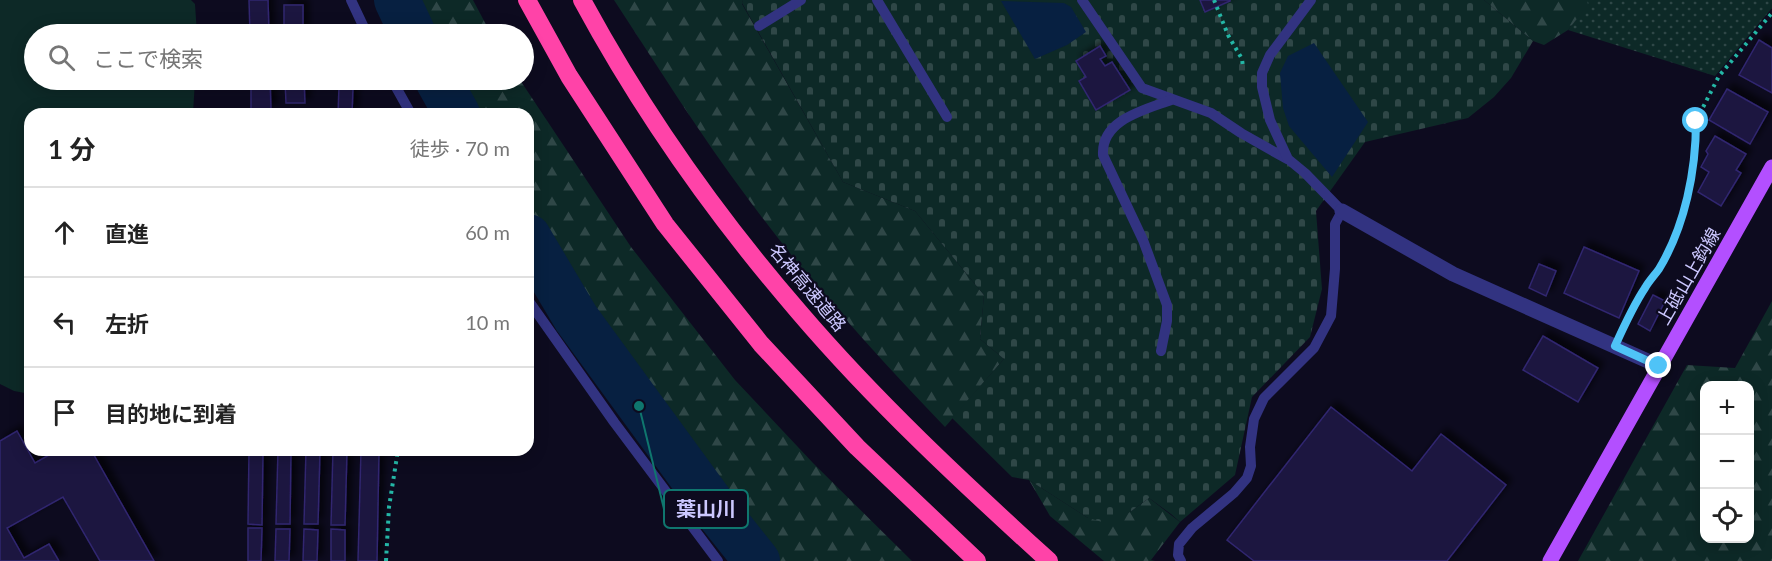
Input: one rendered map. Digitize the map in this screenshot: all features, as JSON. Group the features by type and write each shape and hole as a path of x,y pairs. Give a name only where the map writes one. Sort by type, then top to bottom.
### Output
{"highway":[{"path":"527,0 569,76 665,224 761,344 857,447 977,561"},
{"name":"名神高速道路","path":"582,0 609,50 705,195 799,312 891,412 992,510 1049,561"}],"main road":[{"name":"上砥山上鈎線","path":"1550,561 1772,167"}],"street":[{"path":"1342,212 1453,274 1659,366"}],"lane":[{"path":"351,0 362,24"},
{"path":"759,26 801,0"},
{"path":"877,0 947,117"},
{"path":"1082,0 1142,88 1211,113 1288,159 1305,173 1342,212 1335,224 1335,270 1331,316 1314,348 1264,398 1254,419 1250,447 1251,466 1247,478 1234,493 1192,528 1179,544 1178,555 1182,561"},
{"path":"1288,159 1270,120 1262,87 1262,73 1270,55 1311,0"},
{"path":"398,90 408,108"},
{"path":"1161,351 1167,321 1167,305 1143,240 1103,155 1102,144 1106,135 1121,121 1171,100"},
{"path":"534,309 614,422 718,561"}],"path":[{"path":"1214,0 1228,35 1242,59 1244,77"},
{"path":"1615,346 1630,314 1658,270 1679,226 1689,186 1696,142 1696,121 1719,76 1772,13"},
{"path":"386,561 397,456"}],"green space":[{"path":"0,0 191,0 195,4 196,24 24,24 24,90 194,90 193,108 24,108 24,393 0,384"},
{"path":"409,0 473,0 486,24 421,24"},
{"path":"614,0 743,0 742,4 843,182 915,211 984,295 980,339 1004,359 945,427 843,316 772,230 731,176"},
{"path":"743,0 1484,0 1533,41 1511,78 1494,97 1468,118 1365,142 1316,211 1322,289 1310,337 1252,397 1235,475 1180,522 1149,498 1130,512 1106,523 1088,518 1029,480 1012,477 952,418 1004,359 980,339 984,295 915,211 843,182 742,3"},
{"path":"1484,0 1587,0 1588,5 1568,30 1544,45 1533,41"},
{"path":"1587,0 1772,0 1772,8 1715,76 1568,30 1587,5"},
{"path":"455,90 527,90 631,247 735,380 813,463 912,561 771,561 720,502 593,321 534,227 534,108 465,108"},
{"path":"1772,301 1772,561 1578,561 1687,365 1735,368"},
{"path":"1029,480 1088,518 1130,512 1149,498 1180,522 1151,560 1155,561 1104,561 1050,516"}],"water":[{"path":"1001,1 1064,3 1071,7 1086,32 1067,45 1035,59"},
{"path":"1314,43 1368,122 1332,177 1289,126 1283,108 1280,73 1288,56"}],"building":[{"path":"249,0 268,0 269,24 250,24"},
{"path":"1200,0 1230,0 1230,1 1205,12"},
{"path":"284,5 303,5 303,24 284,24"},
{"path":"1759,40 1772,48 1772,93 1739,75"},
{"path":"1100,46 1106,56 1100,59 1105,66 1112,62 1130,90 1096,110 1079,81 1086,77 1076,61"},
{"path":"1727,89 1768,112 1750,144 1709,120"},
{"path":"251,90 270,90 271,108 251,108"},
{"path":"285,90 304,90 305,103 286,103"},
{"path":"339,90 353,90 352,108 338,108"},
{"path":"1715,136 1746,154 1736,170 1741,173 1721,206 1698,192 1709,172 1701,167 1708,154 1706,151"},
{"path":"1584,247 1639,271 1619,318 1564,293"},
{"path":"1539,264 1556,271 1546,296 1529,288"},
{"path":"1653,295 1665,301 1650,331 1638,324"},
{"path":"1543,336 1598,368 1578,402 1523,370"},
{"path":"1331,407 1412,471 1441,434 1506,485 1447,561 1254,561 1227,540"},
{"path":"17,431 24,443 24,456 31,456 35,463 47,456 94,456 154,561 100,561 63,497 7,528 24,558 49,544 59,561 0,561 0,441"},
{"path":"249,456 263,456 262,525 248,524"},
{"path":"278,456 291,456 290,524 276,524"},
{"path":"306,456 320,456 318,524 304,524"},
{"path":"333,456 347,456 345,525 331,525"},
{"path":"361,456 379,456 377,561 358,561"},
{"path":"248,528 262,528 261,561 248,561"},
{"path":"276,529 290,529 289,561 275,561"},
{"path":"304,529 318,530 317,561 303,561"},
{"path":"331,529 345,530 345,561 331,561"}],"waterway":[{"path":"397,0 408,24"},
{"path":"444,90 454,108"},
{"path":"534,247 576,318 717,511 757,561"}],"place":[{"name":"葉山川","path":"639,406"}],"route":[{"path":"1659,366 1615,346 1630,314 1666,255 1679,226 1689,186 1696,142 1696,121"}]}
